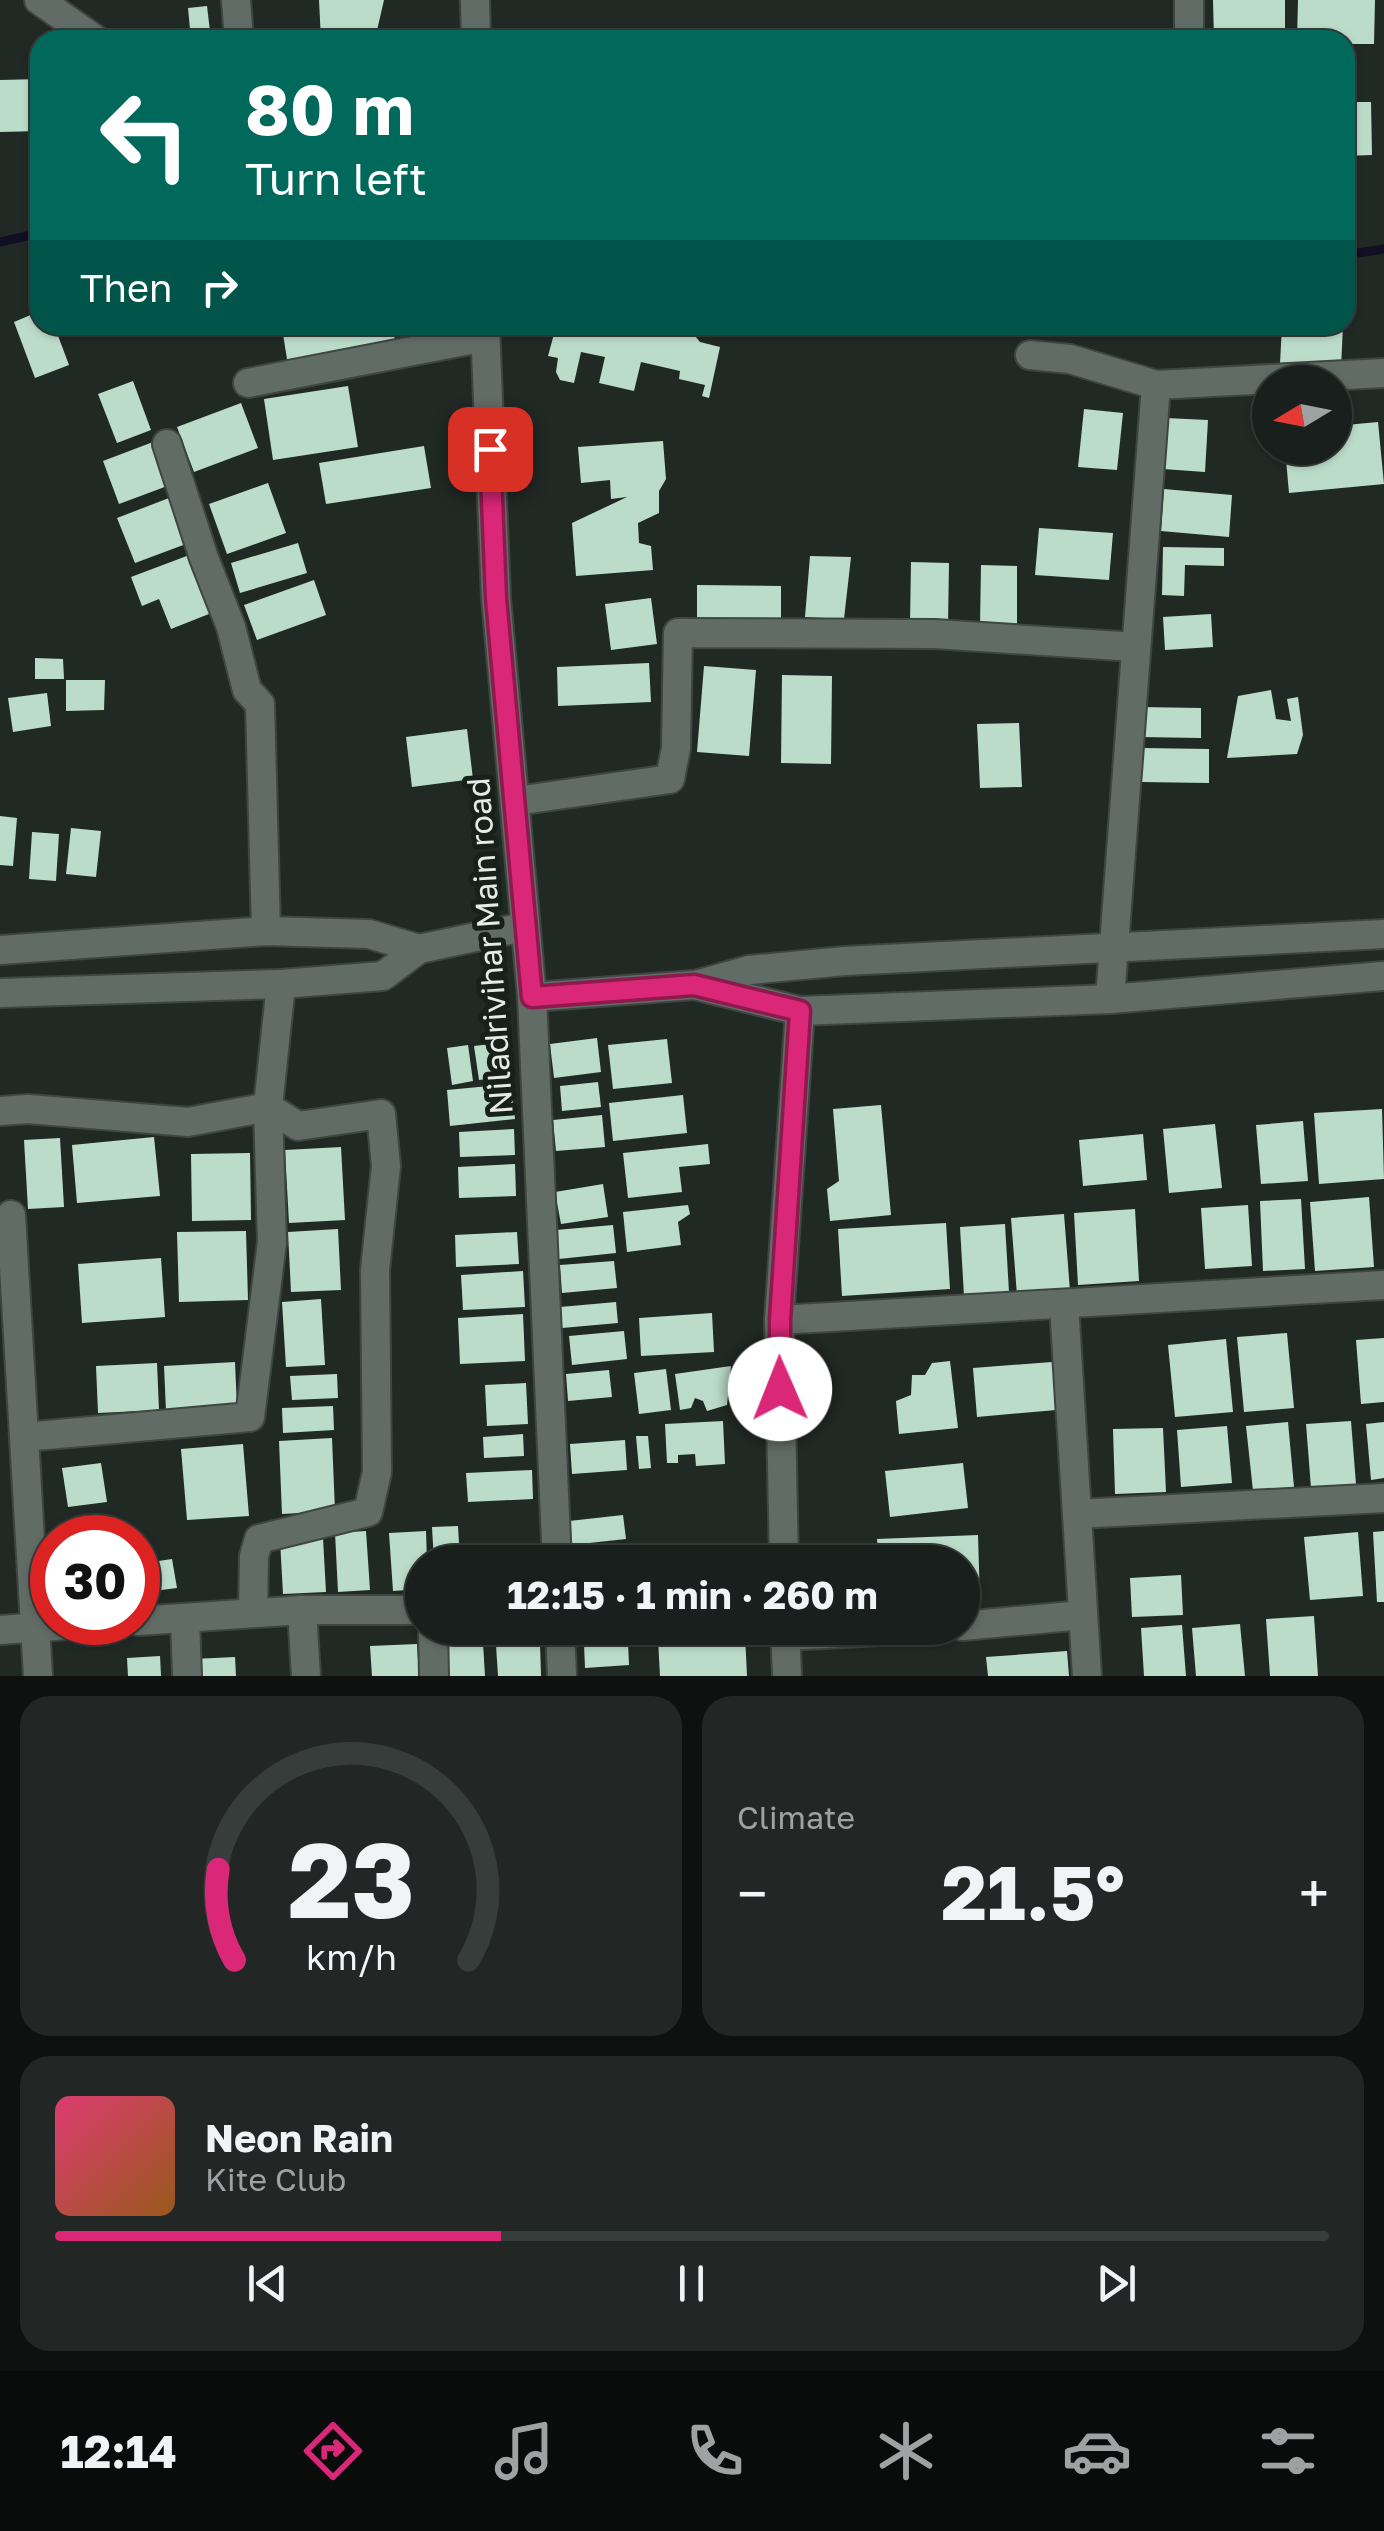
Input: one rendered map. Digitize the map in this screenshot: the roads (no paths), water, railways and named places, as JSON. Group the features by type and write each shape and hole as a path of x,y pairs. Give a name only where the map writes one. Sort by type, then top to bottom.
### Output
{"street":[{"path":"40,0 82,30"},
{"path":"236,0 238,30"},
{"path":"475,0 476,30"},
{"path":"1189,0 1189,30"},
{"path":"248,383 467,335"},
{"name":"Niladrivihar Main road","path":"485,335 496,598 532,997 556,1545"},
{"path":"1030,355 1070,359 1156,385 1384,374"},
{"path":"1110,999 1156,385"},
{"path":"166,444 231,627 247,690 260,704 266,930"},
{"path":"516,801 670,779 676,748 678,632 934,634 1136,646"},
{"path":"0,993 282,984 382,976 419,949 523,927"},
{"path":"0,950 266,930 370,934 419,949"},
{"path":"532,997 694,985 750,970 845,961 1384,934"},
{"path":"694,985 800,1011 1110,999 1384,976"},
{"path":"24,1437 250,1417 272,1242 268,1108 282,984"},
{"path":"784,1545 780,1320 800,1011"},
{"path":"0,1112 28,1109 188,1122 268,1108 298,1126 380,1114 386,1166 375,1270 377,1472 368,1512 258,1538 252,1614"},
{"path":"11,1214 30,1541"},
{"path":"780,1320 1384,1285"},
{"path":"1064,1304 1087,1676"},
{"path":"1077,1514 1384,1498"},
{"path":"302,1610 306,1676"},
{"path":"160,1620 302,1610 405,1610"},
{"path":"980,1624 1083,1615"},
{"path":"185,1618 186,1676"},
{"path":"0,1630 30,1627"},
{"path":"36,1645 38,1676"},
{"path":"433,1645 434,1676"},
{"path":"561,1645 562,1676"},
{"path":"786,1645 787,1676"}],"waterway":[{"path":"0,242 30,235"},
{"path":"1355,253 1384,249"}]}
